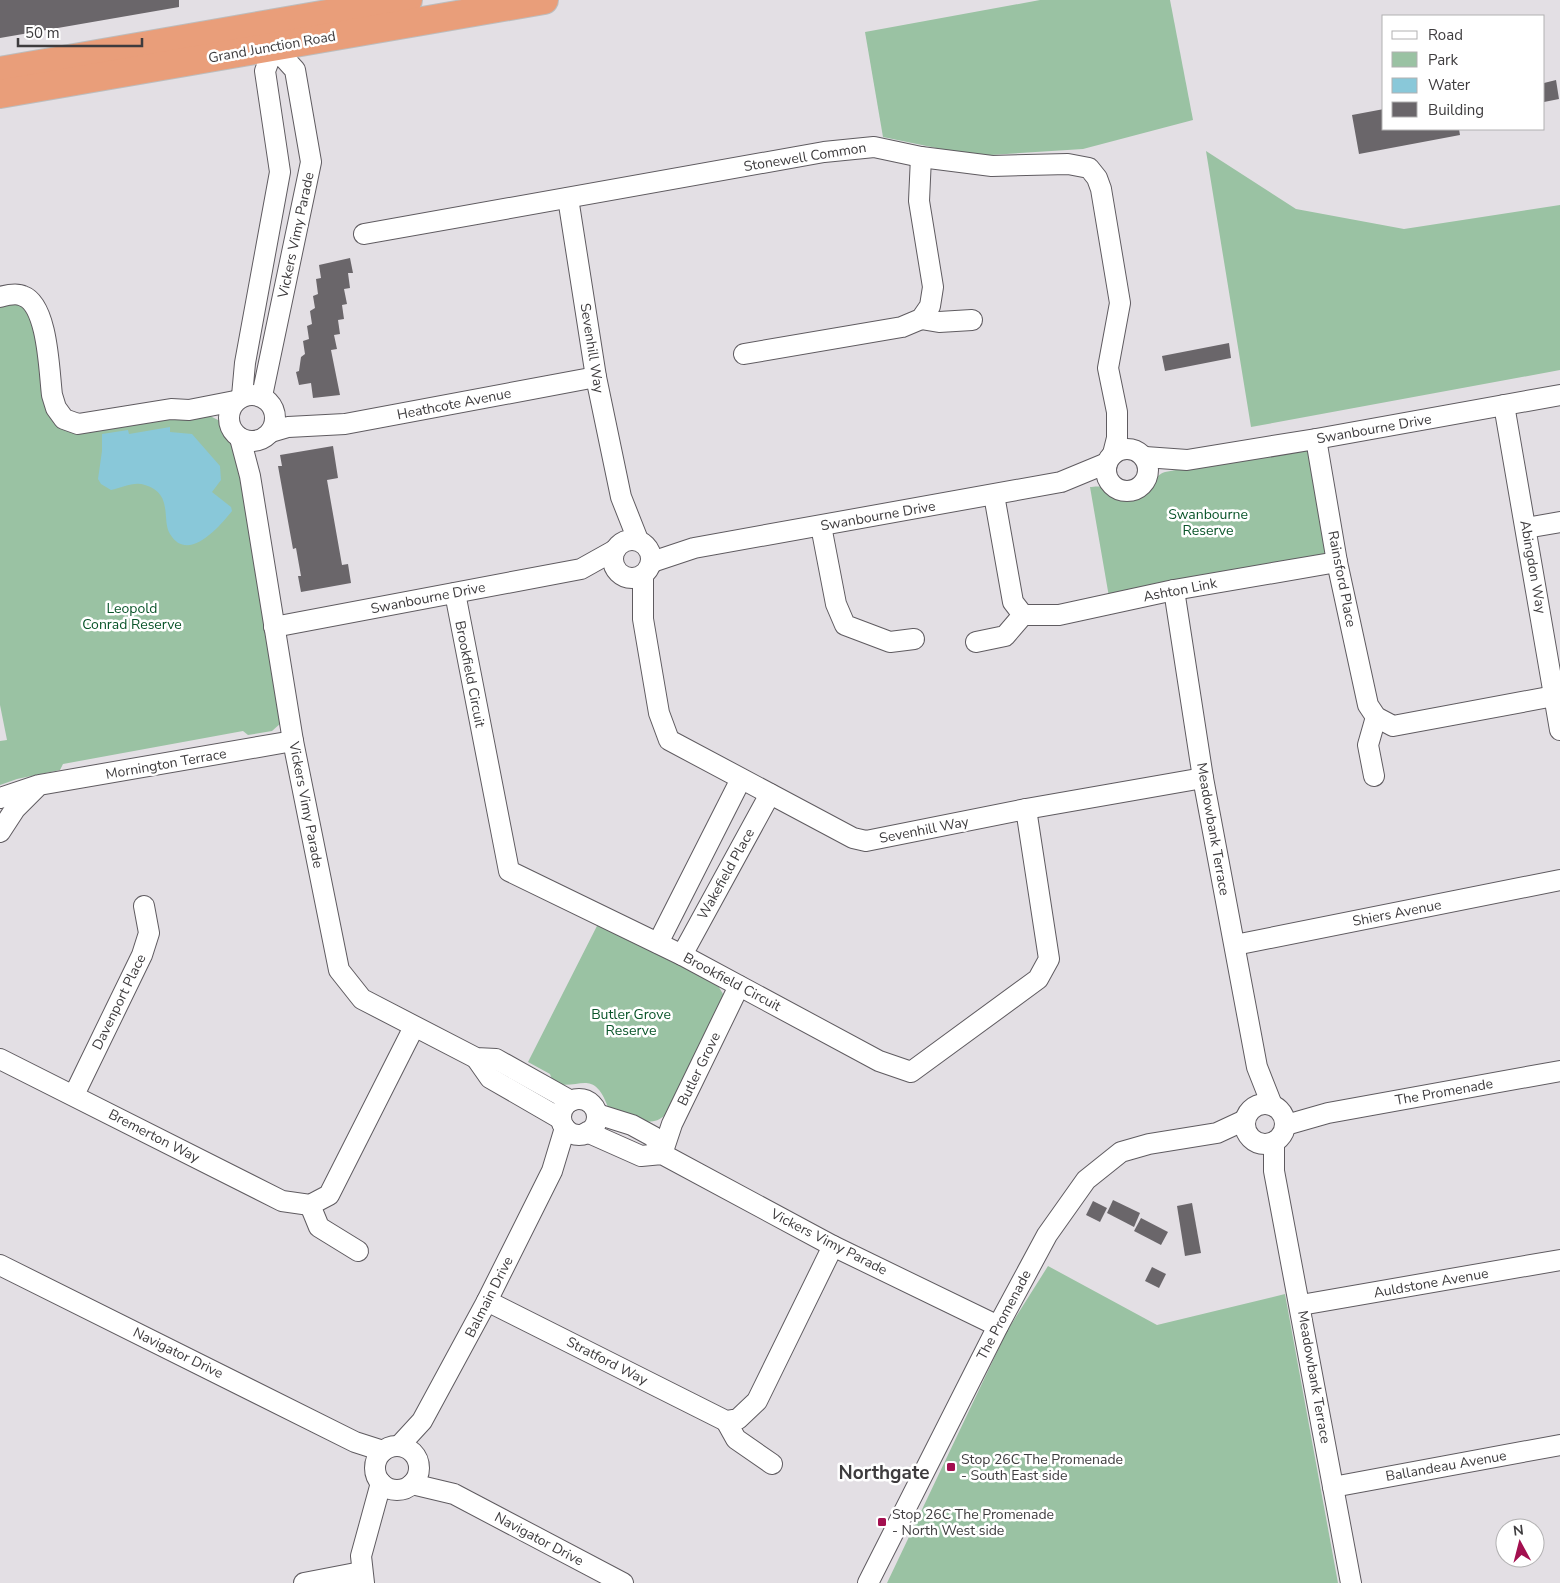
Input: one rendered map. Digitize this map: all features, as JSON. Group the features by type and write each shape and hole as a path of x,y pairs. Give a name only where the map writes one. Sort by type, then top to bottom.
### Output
{"highway":[{"name":"Grand Junction Road","path":"0,94 272,35 408,0"},
{"name":"Grand Junction Road","path":"0,71 544,0"}],"street":[{"name":"Vickers Vimy Parade","path":"239,399 280,172 264,71 272,35"},
{"name":"Vickers Vimy Parade","path":"268,401 311,162 295,70 272,35"},
{"name":"Stonewell Common","path":"364,234 824,152 874,147 921,157 992,166 1068,164 1088,168 1097,178 1120,302 1108,368 1117,412 1116,438 1110,458"},
{"path":"921,157 919,201 933,287 930,306 921,319"},
{"name":"Sevenhill Way","path":"568,198 596,377 633,558 659,713 669,740 853,838 866,842 1026,809 1203,778"},
{"path":"0,297 22,295 34,302 40,315 52,396 56,408 64,419 78,424 171,409 189,410 256,394 268,401 276,420 265,436 246,440 235,432 189,410"},
{"path":"744,354 902,327 921,319 939,322 972,320"},
{"name":"Heathcote Avenue","path":"265,436 288,427 312,424 345,424 596,377"},
{"name":"Swanbourne Drive","path":"1143,460 1187,460 1560,395"},
{"path":"235,432 229,413 239,399"},
{"name":"Heathcote Avenue","path":"268,401 287,416 312,424"},
{"name":"Abingdon Way","path":"1504,405 1560,730"},
{"name":"Stonewell Common","path":"1117,412 1143,460"},
{"name":"Vickers Vimy Parade","path":"235,432 250,476 293,742 338,970 362,998 414,1028 476,1058 496,1059 571,1101"},
{"name":"Vickers Vimy Parade","path":"250,476 265,436"},
{"name":"Rainsford Place","path":"1316,439 1337,562 1368,705 1376,717"},
{"path":"1124,449 1143,460 1142,486 1136,490 1122,491 1110,482 1106,473 1110,458 1124,449"},
{"name":"Swanbourne Drive","path":"1061,482 1110,458"},
{"name":"Swanbourne Drive","path":"274,627 633,558 1061,482 1110,482"},
{"path":"976,642 1005,636 1023,614 1013,602 994,495"},
{"path":"1526,528 1560,522"},
{"path":"821,526 836,604 845,625 890,642 914,639"},
{"name":"Ashton Link","path":"1023,614 1059,614 1174,590 1337,562"},
{"name":"Meadowbank Terrace","path":"1174,590 1203,778 1235,945 1274,1171 1301,1305 1352,1583"},
{"name":"Brookfield Circuit","path":"455,593 509,871 682,955 879,1062 911,1072 1038,979 1049,959 1026,809"},
{"path":"1374,776 1368,745 1376,717 1393,726 1554,696"},
{"name":"Mornington Terrace","path":"0,798 39,785 293,742"},
{"name":"Wakefield Place","path":"658,943 741,779"},
{"path":"0,832 15,809 39,785"},
{"name":"Wakefield Place","path":"682,955 770,794"},
{"name":"Shiers Avenue","path":"1235,945 1560,880"},
{"name":"Davenport Place","path":"74,1095 142,955 149,932 144,906"},
{"name":"Butler Grove","path":"662,1154 672,1124 739,986"},
{"path":"358,1251 319,1227 310,1205 329,1195 414,1028"},
{"name":"Vickers Vimy Parade","path":"476,1058 490,1078 573,1128 641,1156 662,1154 833,1246 998,1326"},
{"name":"Bremerton Way","path":"0,1059 282,1201 310,1205"},
{"name":"The Promenade","path":"868,1583 998,1326 1047,1236 1086,1180 1121,1152 1149,1144 1560,1071"},
{"path":"576,1099 587,1101 595,1109 594,1125 573,1128 563,1108 571,1101 576,1099"},
{"name":"Vickers Vimy Parade","path":"596,1114 632,1125 654,1137 662,1154"},
{"name":"Balmain Drive","path":"363,1578 361,1556 370,1525 388,1500 398,1468 487,1301 573,1128"},
{"path":"726,1421 738,1419 757,1401 833,1246"},
{"name":"Auldstone Avenue","path":"1301,1305 1560,1260"},
{"name":"Navigator Drive","path":"0,1265 355,1442 398,1468 454,1494 623,1583"},
{"name":"Stratford Way","path":"487,1301 726,1421 736,1439 772,1464"},
{"name":"Ballandeau Avenue","path":"1333,1487 1560,1445"},
{"path":"304,1583 363,1578"}],"green space":[{"path":"1040,0 1170,0 1193,120 1083,149 975,156 883,137 865,32"},
{"path":"1206,151 1296,209 1404,229 1560,205 1560,370 1251,427"},
{"name":"Leopold Conrad Reserve","path":"0,301 15,301 29,312 57,420 204,413 226,424 236,440 281,723 272,731 248,735 243,731 63,764 60,770 17,779 0,785 0,741 7,740 0,705"},
{"name":"Swanbourne Reserve","path":"1291,449 1306,450 1310,453 1327,549 1321,558 1109,597 1090,487 1107,488 1121,495 1137,496 1146,491 1158,476 1165,472"},
{"name":"Butler Grove Reserve","path":"599,922 717,984 723,994 722,1006 665,1115 659,1120 644,1121 629,1117 608,1107 597,1088 591,1084 562,1085 553,1083 550,1074 528,1062"},
{"path":"1048,1266 1157,1325 1285,1294 1338,1583 887,1583 1007,1331"}],"water":[{"path":"170,427 170,432 192,434 220,466 221,480 212,492 231,507 232,511 212,533 194,544 186,545 177,542 170,534 163,501 160,494 154,489 137,484 111,490 101,484 98,479 102,451 102,434 128,430 129,434"}],"building":[{"path":"0,0 179,0 179,7 0,38"},
{"path":"1556,80 1559,99 1545,102 1545,83"},
{"path":"1382,109 1382,130 1459,130 1460,135 1359,154 1352,115"},
{"path":"350,258 353,273 348,273 350,288 344,289 347,304 342,305 344,319 338,320 340,334 334,335 337,349 331,350 340,395 313,398 311,383 299,385 296,372 299,371 301,357 305,354 303,341 309,339 307,326 312,324 310,311 315,308 313,296 318,294 316,279 321,278 319,265"},
{"path":"1229,343 1231,358 1165,371 1162,356"},
{"path":"333,446 338,478 327,480 342,565 348,564 351,583 301,592 298,576 301,576 296,548 293,549 278,466 282,466 280,455"},
{"path":"1113,1200 1140,1213 1134,1227 1107,1213"},
{"path":"1093,1201 1107,1208 1100,1222 1086,1215"},
{"path":"1192,1203 1201,1253 1185,1256 1177,1206"},
{"path":"1141,1218 1168,1232 1161,1245 1134,1231"},
{"path":"1152,1267 1166,1274 1159,1288 1145,1281"}],"place":[{"name":"Stop 26C The Promenade - South East side","path":"951,1467"},
{"name":"Stop 26C The Promenade - North West side","path":"882,1522"}],"district":[{"name":"Northgate","path":"884,1473"}]}
